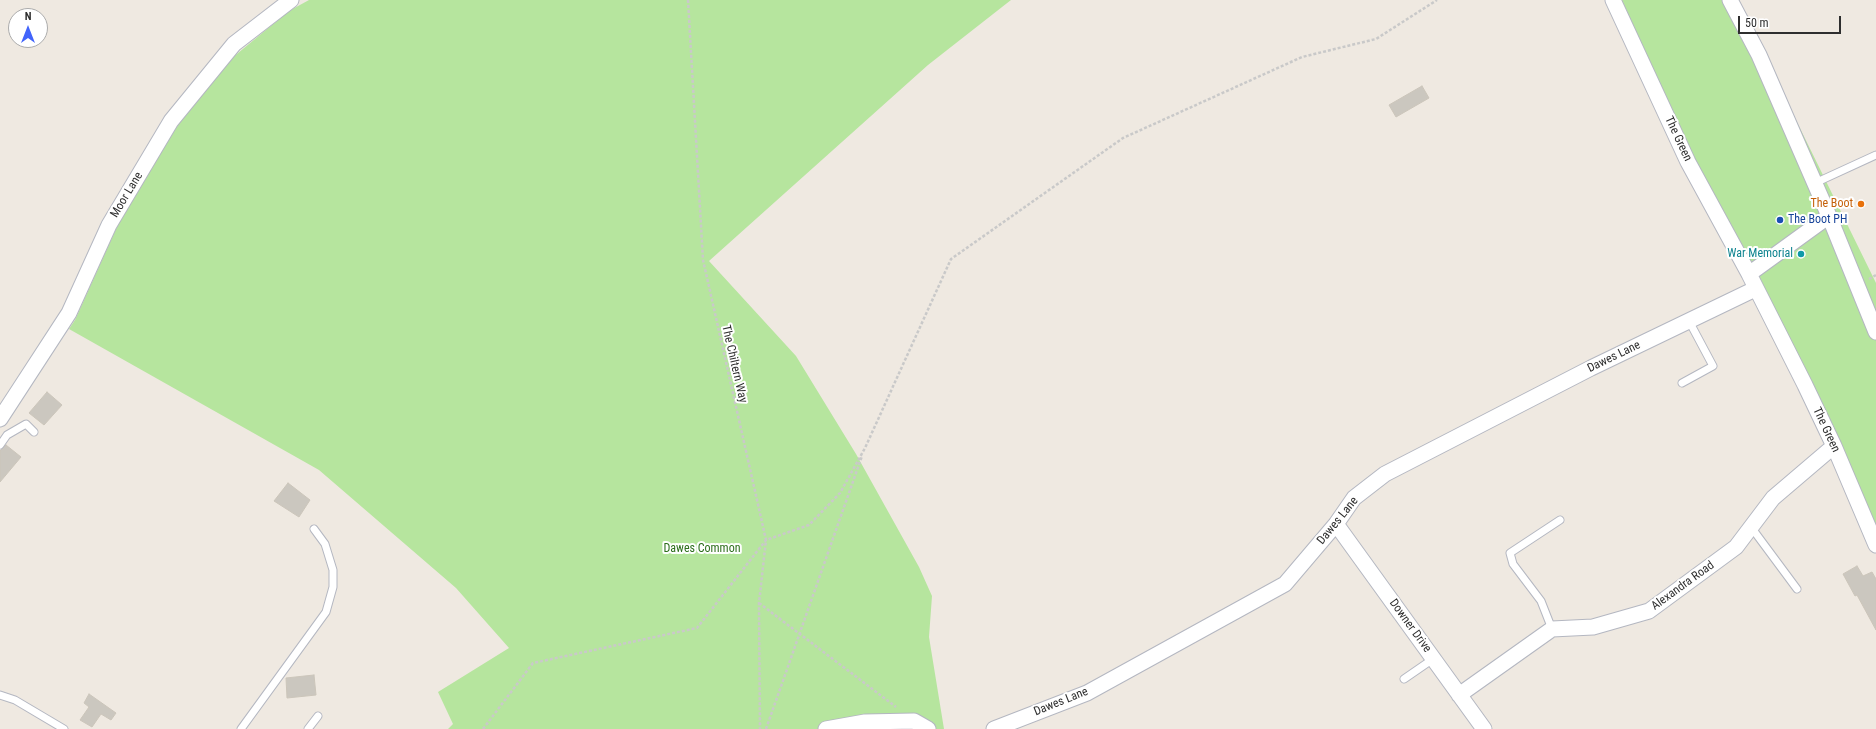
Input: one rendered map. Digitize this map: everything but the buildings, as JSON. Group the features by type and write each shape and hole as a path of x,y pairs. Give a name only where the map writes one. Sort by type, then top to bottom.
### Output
{"street":[{"name":"Moor Lane","path":"0,419 69,313 109,225 171,121 234,44 291,0"},
{"name":"The Green","path":"1613,0 1688,162 1749,274 1755,289 1805,385 1834,446 1876,545"},
{"path":"1730,0 1759,55 1829,216 1876,332"},
{"path":"1749,274 1829,216"},
{"name":"Dawes Lane","path":"994,729 1087,693 1285,584 1336,524 1354,498 1385,474 1591,368 1755,289"},
{"name":"Alexandra Road","path":"1552,628 1593,627 1650,611 1736,547 1773,498 1834,446"},
{"name":"Downer Drive","path":"1336,524 1482,728"},
{"path":"1459,695 1552,628"},
{"path":"826,729 865,722 914,721 928,729"}],"lane":[{"path":"1815,183 1876,155"},
{"path":"1682,383 1713,366 1688,321"},
{"path":"0,445 7,435 26,424 34,432"},
{"path":"1552,628 1541,601 1513,564 1510,553 1560,520"},
{"path":"1751,527 1797,589"},
{"path":"241,729 326,612 333,587 333,570 325,544 314,529"},
{"path":"1404,679 1433,659"},
{"path":"0,695 15,700 64,729"},
{"path":"308,729 318,716"}],"path":[{"name":"The Chiltern Way","path":"688,0 703,260 766,540 759,603 760,729"},
{"path":"484,729 533,663 696,628 766,540 809,526 840,493 865,448 951,259 1122,138 1302,57 1376,39 1437,0"},
{"path":"766,729 865,448"},
{"path":"759,603 914,721"}],"green space":[{"name":"Dawes Common","path":"309,0 1011,0 928,65 709,261 796,356 856,454 919,567 932,596 929,637 944,729 448,729 453,724 438,692 509,648 456,588 319,470 69,329 75,320 125,209 178,125 232,58 289,11"},
{"path":"1622,0 1737,0 1876,283 1876,530 1685,144"}],"place":[{"name":"The Boot","path":"1861,204"},
{"name":"The Boot PH","path":"1780,220"},
{"name":"War Memorial","path":"1801,254"}]}
